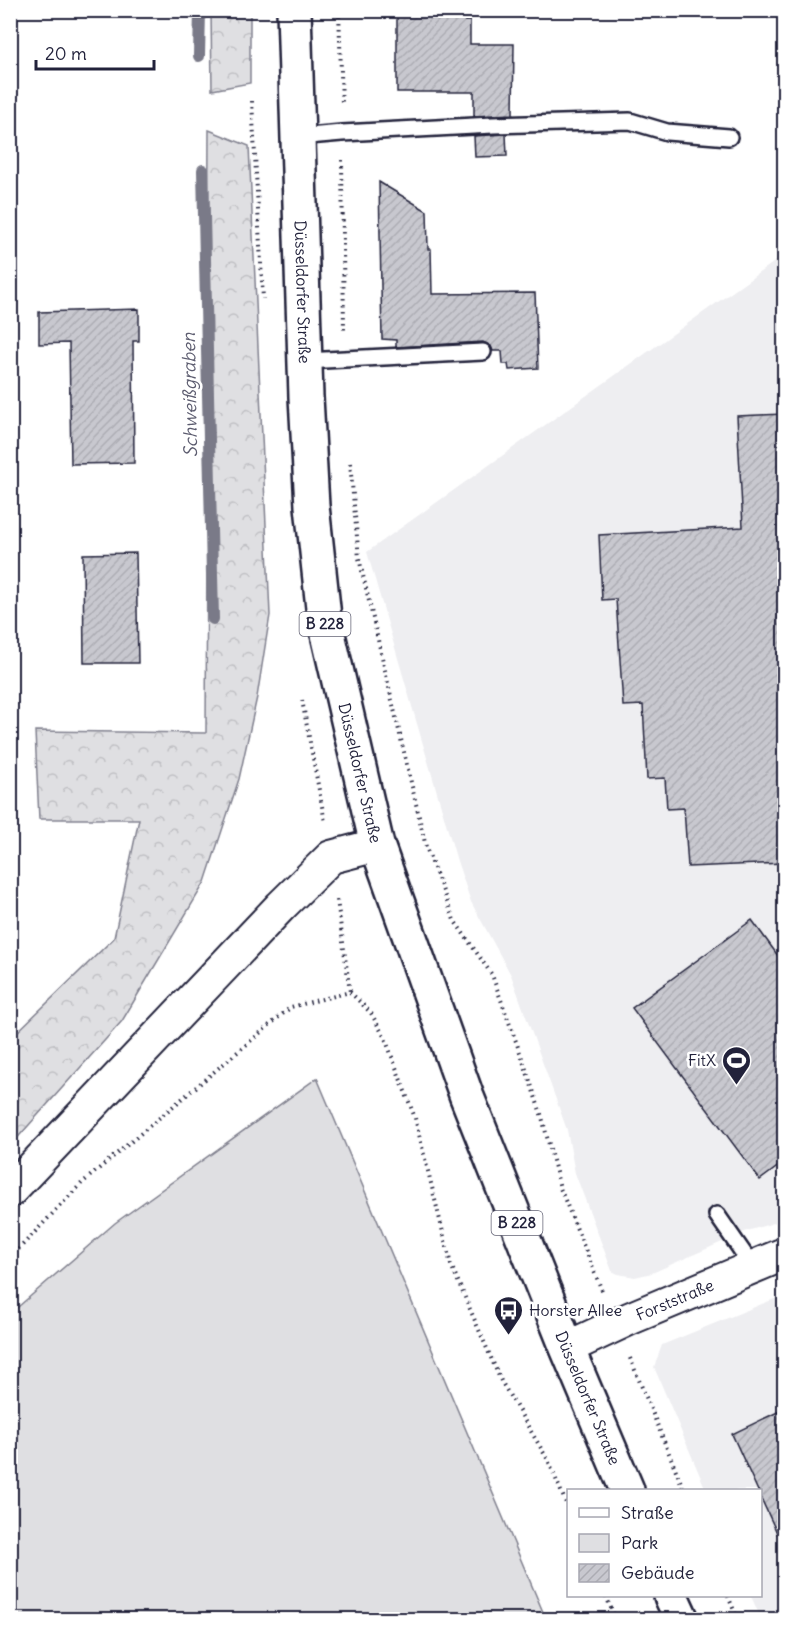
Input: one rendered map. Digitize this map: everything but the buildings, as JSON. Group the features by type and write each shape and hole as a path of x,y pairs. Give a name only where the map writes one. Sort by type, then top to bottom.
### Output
{"main road":[{"name":"Düsseldorfer Straße","path":"294,10 312,506 324,617 377,845 467,1097 626,1489"},
{"path":"672,1597 682,1620"}],"street":[{"path":"10,1191 281,906 331,857 377,845"},
{"name":"Forststraße","path":"567,1348 784,1254"}],"lane":[{"path":"297,137 493,125 630,121 667,132 729,137"},
{"path":"305,361 483,352"},
{"path":"717,1215 753,1267"}],"path":[{"path":"339,10 345,358"},
{"path":"349,456 359,558 426,847 454,920 492,975 527,1072 560,1188 683,1489"},
{"path":"10,1258 82,1183 291,1007 350,992 371,1012 385,1038 414,1118 451,1265 501,1381 548,1460 567,1506"},
{"path":"606,1597 616,1620"},
{"path":"728,1597 738,1620"}],"shaded area":[{"path":"784,255 784,1220 747,1231 652,1273 635,1277 612,1271 575,1173 567,1130 511,975 471,902 367,552"},
{"path":"784,1295 784,1619 761,1619 751,1597 762,1597 762,1489 706,1489 654,1367 662,1345"}],"green space":[{"path":"211,11 250,11 250,83 212,90"},
{"path":"209,130 249,146 270,615 257,697 239,779 205,882 122,1021 11,1145 11,1038 114,938 139,819 39,819 35,731 206,733"},
{"path":"317,1078 546,1619 11,1619 11,1313 115,1223"}],"waterway":[{"name":"Schweißgraben","path":"199,56 200,10"},
{"name":"Schweißgraben","path":"203,170 213,619"}],"place":[{"name":"FitX","path":"737,1086"},
{"name":"Horster Allee","path":"508,1336"}]}
